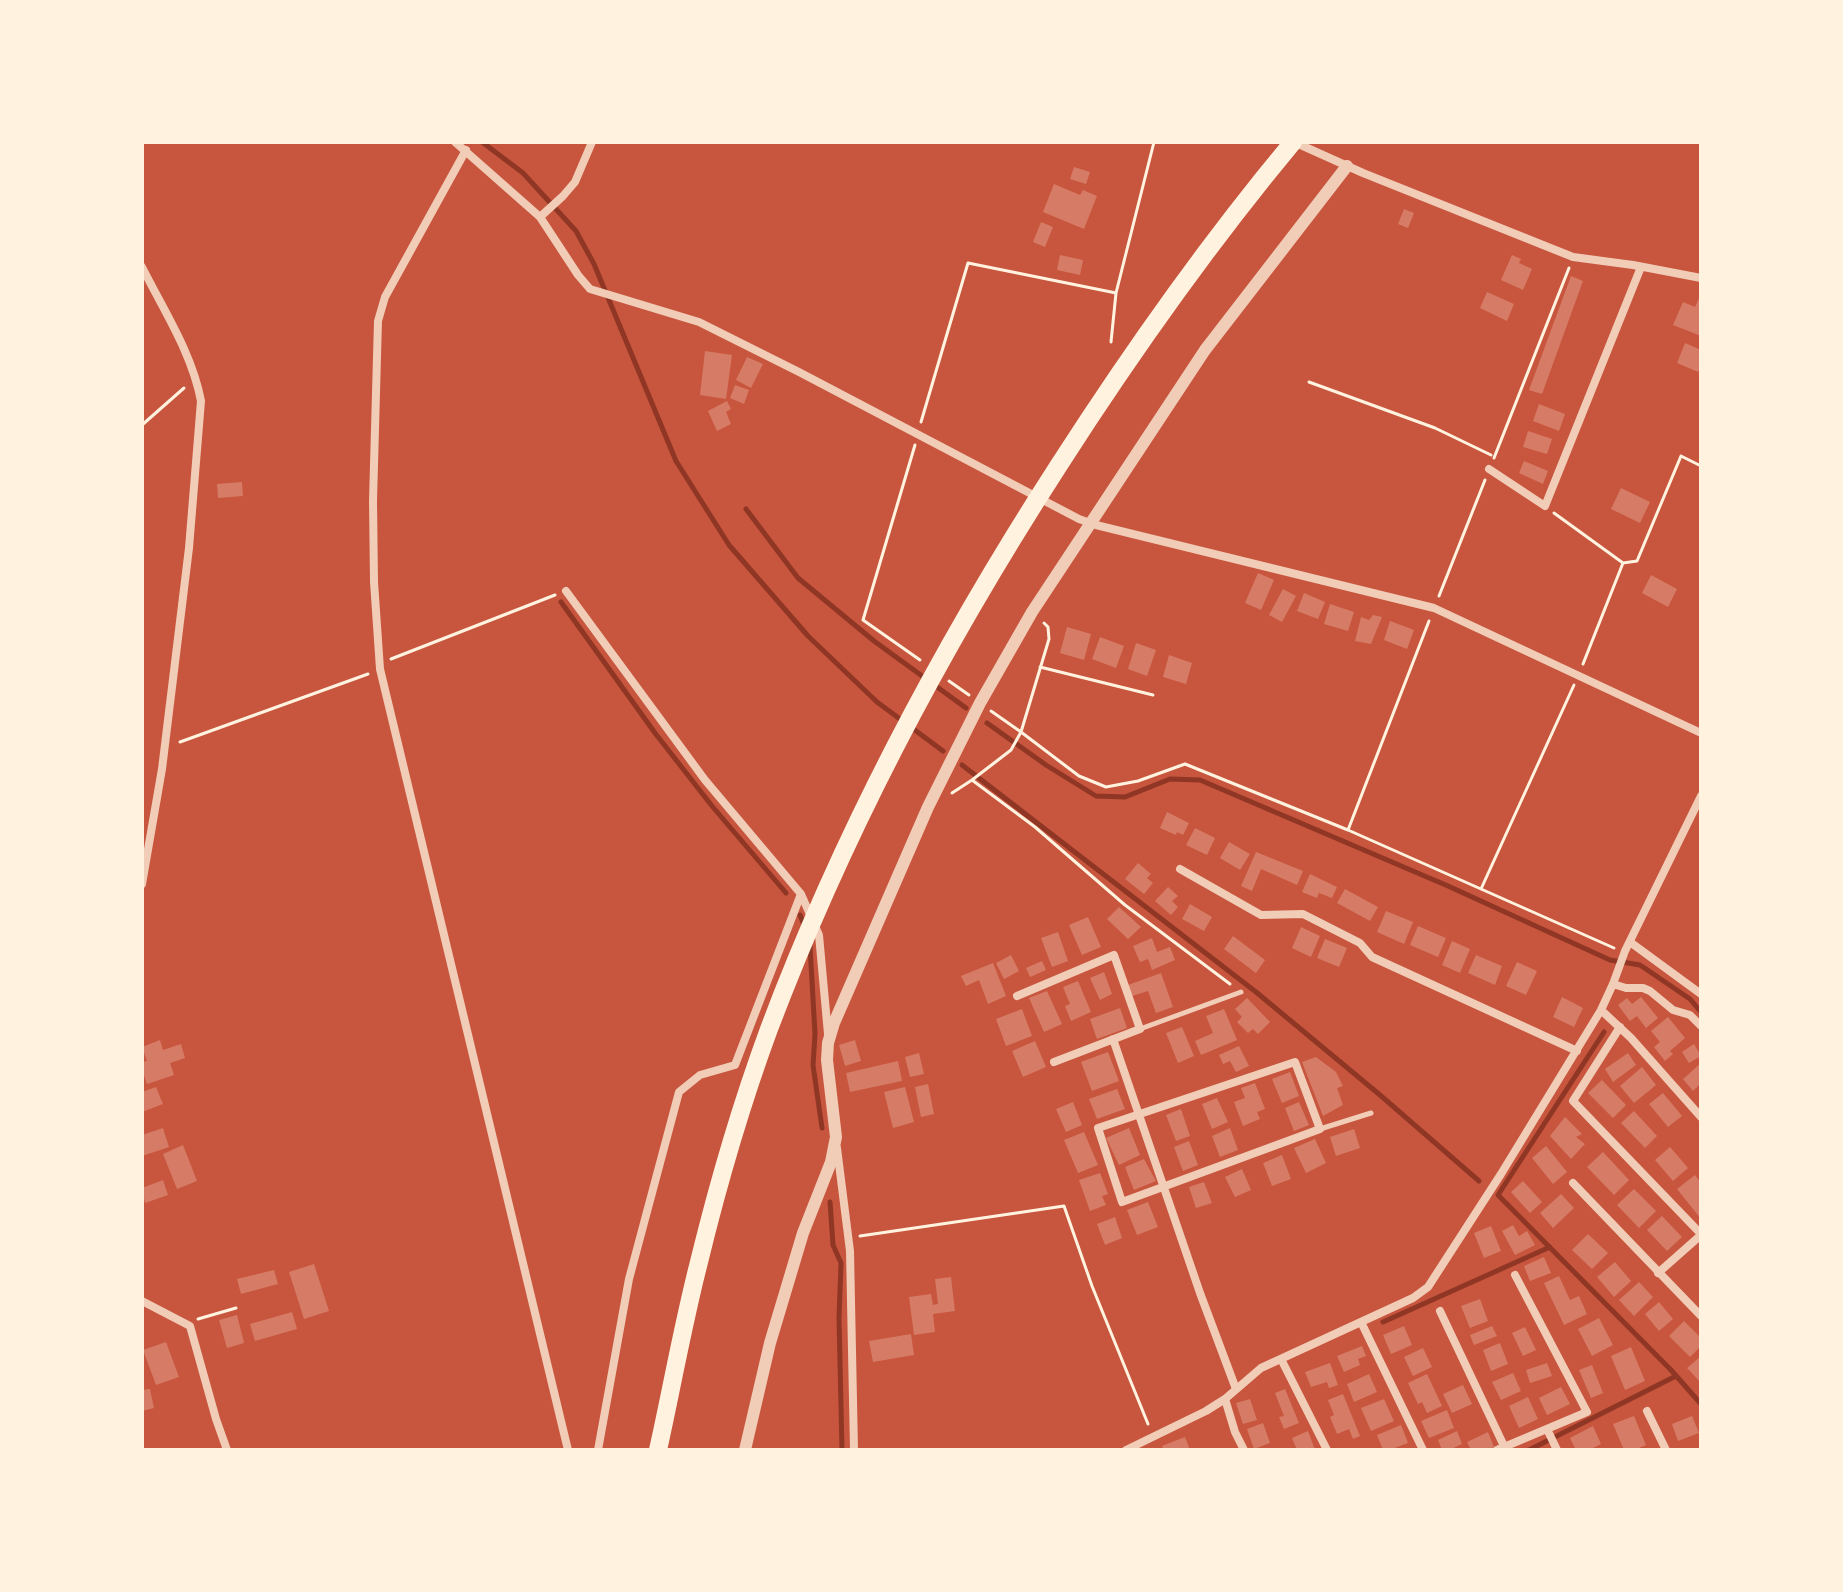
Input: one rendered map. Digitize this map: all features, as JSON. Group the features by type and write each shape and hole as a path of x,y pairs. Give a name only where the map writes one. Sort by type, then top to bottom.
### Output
{"highway":[{"path":"658,1450 699,1262 730,1147 769,1030 828,884 882,771 956,631 1099,403 1171,299 1293,142"},
{"path":"670,1450 699,1262"}],"street":[{"path":"455,142 540,217 590,289 699,322 1079,519 1434,608 1701,733"},
{"path":"540,217 575,182 592,142"},
{"path":"1293,142 1573,257 1701,278"},
{"path":"466,150 385,297 378,321 373,501 374,582 380,666 568,1450"},
{"path":"828,1043 928,807 980,703 1032,612 1205,350 1347,166"},
{"path":"142,267 188,357 201,401 195,487 165,747 142,884"},
{"path":"1489,469 1545,506 1641,267"},
{"path":"566,591 705,780 801,894 819,935 827,1060 849,1238 854,1450"},
{"path":"1126,1450 1206,1411 1261,1368 1413,1298 1428,1287 1601,1010 1624,954 1701,796"},
{"path":"1180,869 1261,915 1303,914 1360,943 1372,957 1577,1051"},
{"path":"598,1450 629,1279 679,1092 700,1075 735,1065 801,894"},
{"path":"1624,954 1701,994"},
{"path":"1017,996 1114,955 1140,1029 1054,1062"},
{"path":"1613,984 1650,991 1673,1010 1693,1013 1701,1026"},
{"path":"1601,1010 1701,1117"},
{"path":"1620,1027 1573,1101 1701,1234 1658,1273"},
{"path":"1113,1039 1236,1389"},
{"path":"1295,1062 1320,1129 1122,1202 1098,1128 1139,1114 1295,1062"},
{"path":"745,1450 770,1343 803,1233 831,1162 836,1137"},
{"path":"1573,1183 1701,1316"},
{"path":"1440,1311 1500,1448 1587,1412 1515,1275"},
{"path":"142,1301 190,1326 227,1450"},
{"path":"1361,1322 1423,1450"},
{"path":"1281,1359 1327,1450"},
{"path":"1225,1399 1244,1450"},
{"path":"1647,1411 1666,1450"},
{"path":"1547,1429 1557,1450"}],"lane":[{"path":"1140,1029 1241,992"},
{"path":"1320,1129 1371,1113"}],"path":[{"path":"1111,342 1116,293 1154,142"},
{"path":"1309,382 1435,428 1494,457 1573,257"},
{"path":"918,435 968,263 1116,293"},
{"path":"142,425 196,378"},
{"path":"1545,506 1623,563 1637,561 1681,456 1701,466"},
{"path":"1348,830 1489,469"},
{"path":"1481,889 1578,676 1623,563"},
{"path":"165,747 380,666 566,591"},
{"path":"1040,667 1153,695"},
{"path":"928,807 1011,750 1021,732 1079,776 1106,787 1138,781 1185,764 1348,830 1624,954"},
{"path":"973,779 1035,827 1125,905 1241,992"},
{"path":"849,1238 1064,1206 1092,1286 1154,1437"},
{"path":"183,1323 236,1308"}],"building":[{"path":"1074,167 1090,172 1086,184 1070,179"},
{"path":"1054,184 1080,195 1083,190 1097,196 1084,229 1043,212"},
{"path":"1404,209 1414,213 1408,228 1398,224"},
{"path":"1041,222 1053,227 1045,247 1033,242"},
{"path":"1060,255 1083,260 1080,275 1057,270"},
{"path":"1512,255 1521,259 1519,263 1532,269 1523,290 1501,280"},
{"path":"1571,276 1583,281 1542,394 1529,390"},
{"path":"1487,292 1514,304 1507,321 1480,308"},
{"path":"1701,294 1701,336 1673,325 1683,302 1695,307"},
{"path":"1685,343 1701,350 1698,372 1677,363"},
{"path":"705,351 732,355 726,399 700,395"},
{"path":"747,357 763,364 751,388 736,380"},
{"path":"735,385 749,390 744,404 730,398"},
{"path":"727,401 731,409 726,412 731,424 717,431 708,411"},
{"path":"1539,404 1565,414 1559,431 1533,421"},
{"path":"1528,431 1552,439 1547,454 1523,447"},
{"path":"1524,461 1548,471 1543,484 1519,473"},
{"path":"242,482 243,496 218,498 217,484"},
{"path":"1621,488 1650,502 1640,523 1611,509"},
{"path":"1258,573 1274,580 1261,610 1245,603"},
{"path":"1651,575 1677,589 1668,607 1642,593"},
{"path":"1283,589 1296,596 1282,622 1269,615"},
{"path":"1304,593 1325,602 1318,619 1297,611"},
{"path":"1330,604 1354,612 1348,631 1324,624"},
{"path":"1373,615 1382,617 1371,644 1355,641 1361,617 1369,620"},
{"path":"1390,621 1414,630 1407,649 1384,640"},
{"path":"1067,627 1091,634 1084,660 1060,653"},
{"path":"1100,637 1124,646 1116,668 1092,659"},
{"path":"1136,643 1156,650 1147,676 1128,669"},
{"path":"1169,655 1192,663 1186,684 1163,677"},
{"path":"1167,812 1189,823 1183,835 1160,828"},
{"path":"1195,828 1215,838 1207,855 1186,845"},
{"path":"1229,842 1250,854 1240,870 1220,858"},
{"path":"1256,852 1303,871 1297,885 1261,869 1252,891 1241,886"},
{"path":"1138,863 1151,874 1147,878 1153,883 1144,894 1125,879"},
{"path":"1310,874 1337,887 1332,898 1319,893 1317,898 1302,892"},
{"path":"1168,887 1178,896 1172,901 1178,907 1171,915 1155,901"},
{"path":"1345,889 1378,907 1370,921 1337,903"},
{"path":"1190,904 1212,917 1204,931 1182,919"},
{"path":"1119,907 1141,927 1128,939 1107,919"},
{"path":"1386,911 1413,922 1404,944 1377,932"},
{"path":"1088,917 1101,947 1082,955 1069,925"},
{"path":"1418,926 1446,938 1438,957 1410,945"},
{"path":"1301,927 1320,936 1311,957 1292,948"},
{"path":"1058,932 1068,961 1052,967 1041,938"},
{"path":"1233,936 1265,960 1256,973 1224,949"},
{"path":"1152,938 1157,952 1170,947 1175,960 1152,970 1148,959 1140,962 1133,946"},
{"path":"1325,939 1347,948 1339,967 1317,958"},
{"path":"1452,941 1470,949 1460,973 1442,965"},
{"path":"1011,955 1019,971 1004,979 996,963"},
{"path":"1476,955 1502,966 1495,985 1468,973"},
{"path":"1042,961 1046,970 1030,977 1026,968"},
{"path":"1517,962 1537,971 1526,995 1506,986"},
{"path":"993,963 1006,996 988,1004 979,980 966,986 961,976"},
{"path":"1104,972 1112,994 1100,1000 1090,978"},
{"path":"1161,973 1173,1007 1156,1013 1148,991 1132,996 1128,985"},
{"path":"1078,981 1091,1012 1071,1021 1065,1006 1070,1004 1063,987"},
{"path":"1047,991 1062,1024 1044,1032 1029,998"},
{"path":"1562,997 1583,1008 1574,1027 1553,1017"},
{"path":"1641,997 1658,1018 1646,1028 1637,1016 1630,1021 1618,1005 1627,998 1632,1004"},
{"path":"1247,998 1270,1022 1258,1034 1253,1029 1248,1033 1237,1022 1242,1017 1235,1009"},
{"path":"1120,1008 1127,1028 1097,1039 1090,1019"},
{"path":"1022,1009 1032,1036 1006,1046 996,1019"},
{"path":"1224,1009 1237,1040 1201,1055 1195,1041 1213,1033 1206,1016"},
{"path":"1668,1017 1685,1038 1670,1051 1673,1054 1665,1061 1654,1047 1660,1042 1651,1031"},
{"path":"1182,1027 1194,1056 1178,1063 1166,1033"},
{"path":"160,1040 163,1050 181,1044 185,1058 170,1063 174,1075 147,1084 142,1062 147,1061 142,1047"},
{"path":"855,1040 861,1061 845,1066 839,1045"},
{"path":"1035,1041 1046,1067 1023,1077 1012,1051"},
{"path":"1694,1044 1701,1056 1689,1063 1682,1052"},
{"path":"1239,1046 1249,1066 1236,1072 1230,1061 1223,1064 1219,1055"},
{"path":"1108,1052 1119,1081 1092,1091 1081,1062"},
{"path":"919,1053 924,1074 910,1077 905,1057"},
{"path":"1628,1053 1636,1065 1613,1082 1605,1069"},
{"path":"1316,1057 1336,1072 1343,1086 1337,1088 1343,1105 1323,1116 1302,1062"},
{"path":"898,1061 902,1081 850,1092 846,1073"},
{"path":"1701,1063 1701,1083 1693,1091 1683,1079"},
{"path":"1642,1067 1656,1085 1634,1103 1620,1086"},
{"path":"1290,1072 1299,1096 1282,1103 1272,1079"},
{"path":"1602,1080 1626,1105 1613,1118 1588,1093"},
{"path":"1255,1083 1265,1109 1257,1112 1260,1119 1243,1126 1234,1102 1245,1098 1241,1088"},
{"path":"928,1084 934,1114 921,1117 915,1087"},
{"path":"156,1087 163,1104 142,1112 142,1092"},
{"path":"905,1087 914,1122 893,1128 884,1092"},
{"path":"1117,1089 1125,1109 1097,1119 1089,1099"},
{"path":"1663,1093 1682,1116 1668,1127 1649,1104"},
{"path":"1217,1098 1228,1122 1212,1129 1202,1104"},
{"path":"1073,1102 1082,1125 1066,1132 1056,1109"},
{"path":"1299,1102 1309,1125 1294,1131 1285,1108"},
{"path":"1181,1109 1190,1136 1176,1141 1166,1115"},
{"path":"1634,1111 1657,1136 1645,1148 1621,1123"},
{"path":"1565,1117 1582,1134 1576,1137 1585,1144 1571,1159 1550,1136"},
{"path":"163,1128 169,1147 142,1156 142,1135"},
{"path":"1129,1128 1140,1155 1119,1165 1106,1138"},
{"path":"1230,1128 1238,1150 1220,1157 1212,1136"},
{"path":"1354,1129 1360,1148 1336,1156 1330,1137"},
{"path":"1084,1132 1098,1165 1078,1173 1064,1140"},
{"path":"1315,1139 1326,1163 1306,1173 1294,1148"},
{"path":"1189,1141 1198,1165 1183,1171 1174,1147"},
{"path":"183,1145 197,1181 177,1189 163,1154"},
{"path":"1546,1146 1567,1172 1553,1184 1532,1158"},
{"path":"1670,1147 1688,1168 1673,1181 1655,1160"},
{"path":"1603,1152 1629,1180 1614,1195 1587,1167"},
{"path":"1282,1155 1291,1179 1272,1186 1263,1163"},
{"path":"1144,1159 1156,1181 1134,1190 1125,1167"},
{"path":"1242,1169 1251,1190 1235,1197 1225,1177"},
{"path":"1100,1173 1108,1194 1102,1196 1106,1205 1090,1211 1079,1180"},
{"path":"1695,1175 1701,1183 1701,1219 1677,1189"},
{"path":"163,1180 168,1195 145,1203 142,1188"},
{"path":"1523,1181 1542,1202 1530,1213 1511,1192"},
{"path":"1204,1182 1212,1203 1196,1208 1189,1187"},
{"path":"1634,1189 1656,1211 1639,1228 1617,1205"},
{"path":"1561,1194 1574,1208 1553,1228 1540,1213"},
{"path":"1148,1202 1158,1227 1137,1235 1127,1210"},
{"path":"1662,1216 1682,1237 1667,1251 1647,1230"},
{"path":"1115,1217 1122,1238 1105,1245 1097,1224"},
{"path":"1513,1225 1519,1236 1527,1231 1535,1245 1515,1255 1502,1231"},
{"path":"1491,1226 1501,1251 1484,1258 1474,1233"},
{"path":"1588,1234 1608,1253 1592,1269 1572,1250"},
{"path":"1544,1257 1551,1273 1530,1281 1524,1266"},
{"path":"1615,1262 1631,1281 1614,1297 1597,1277"},
{"path":"314,1264 329,1311 304,1319 289,1272"},
{"path":"274,1270 278,1284 241,1294 237,1279"},
{"path":"1559,1276 1570,1300 1579,1296 1587,1314 1564,1325 1544,1283"},
{"path":"951,1277 955,1311 933,1314 935,1332 914,1335 909,1297 931,1294 933,1305 938,1304 935,1279"},
{"path":"1639,1282 1653,1297 1634,1316 1619,1300"},
{"path":"1480,1299 1488,1321 1470,1328 1461,1306"},
{"path":"1659,1302 1673,1319 1659,1331 1645,1314"},
{"path":"292,1312 297,1329 255,1341 250,1324"},
{"path":"237,1315 244,1343 227,1348 219,1320"},
{"path":"1599,1318 1613,1345 1592,1356 1578,1329"},
{"path":"1684,1321 1701,1338 1701,1346 1690,1357 1669,1336"},
{"path":"1404,1326 1412,1345 1391,1354 1383,1335"},
{"path":"1492,1326 1497,1336 1474,1345 1470,1335"},
{"path":"1525,1327 1536,1350 1523,1356 1512,1333"},
{"path":"911,1334 914,1355 873,1362 869,1341"},
{"path":"166,1342 179,1377 156,1385 143,1350"},
{"path":"1500,1343 1508,1364 1491,1371 1483,1350"},
{"path":"1362,1346 1366,1356 1358,1359 1360,1365 1344,1372 1337,1356"},
{"path":"1631,1347 1645,1381 1625,1390 1611,1356"},
{"path":"1423,1348 1432,1367 1413,1376 1404,1357"},
{"path":"1701,1356 1701,1383 1687,1368"},
{"path":"1330,1363 1338,1385 1329,1388 1327,1382 1311,1387 1305,1372"},
{"path":"1547,1363 1552,1376 1530,1383 1526,1370"},
{"path":"1592,1365 1603,1393 1591,1398 1579,1370"},
{"path":"1513,1373 1521,1391 1501,1400 1492,1382"},
{"path":"1369,1374 1377,1392 1354,1402 1347,1384"},
{"path":"1427,1374 1442,1406 1427,1413 1422,1402 1418,1404 1408,1383"},
{"path":"1463,1385 1472,1404 1452,1413 1443,1394"},
{"path":"1561,1387 1570,1404 1547,1415 1539,1398"},
{"path":"150,1389 154,1408 142,1411 142,1390"},
{"path":"1285,1389 1299,1423 1284,1429 1279,1417 1284,1416 1275,1393"},
{"path":"1343,1394 1360,1436 1353,1439 1349,1429 1337,1434 1330,1417 1334,1415 1328,1400"},
{"path":"1528,1397 1538,1419 1519,1428 1509,1406"},
{"path":"1250,1399 1257,1420 1243,1424 1236,1403"},
{"path":"1384,1399 1394,1421 1371,1431 1361,1408"},
{"path":"1447,1410 1454,1428 1429,1438 1421,1421"},
{"path":"1634,1416 1646,1445 1624,1450 1613,1424"},
{"path":"1692,1416 1699,1433 1678,1441 1672,1424"},
{"path":"1263,1423 1270,1443 1254,1449 1247,1429"},
{"path":"1401,1425 1408,1443 1383,1450 1377,1435"},
{"path":"1593,1426 1601,1444 1589,1450 1576,1450 1570,1438"},
{"path":"1308,1431 1315,1450 1297,1450 1292,1438"},
{"path":"1457,1431 1462,1444 1442,1450 1438,1440"},
{"path":"1488,1432 1494,1447 1471,1450 1467,1442"},
{"path":"1185,1437 1190,1450 1164,1450 1162,1446"}],"waterway":[{"path":"482,142 523,173 576,231 594,264 676,461 729,545 808,636 877,702 943,751"},
{"path":"746,509 798,578 874,641 966,708"},
{"path":"561,602 655,733 786,893"},
{"path":"987,723 1096,796 1125,797 1170,779 1200,780 1448,886 1610,960 1640,965 1690,999 1701,1012"},
{"path":"962,765 1256,992 1479,1181"},
{"path":"800,915 804,925"},
{"path":"810,946 815,1034 813,1065 822,1128"},
{"path":"1604,1032 1498,1195 1701,1404"},
{"path":"830,1202 833,1245 841,1263 842,1450"},
{"path":"1383,1322 1550,1247"},
{"path":"1529,1450 1676,1376"}]}
